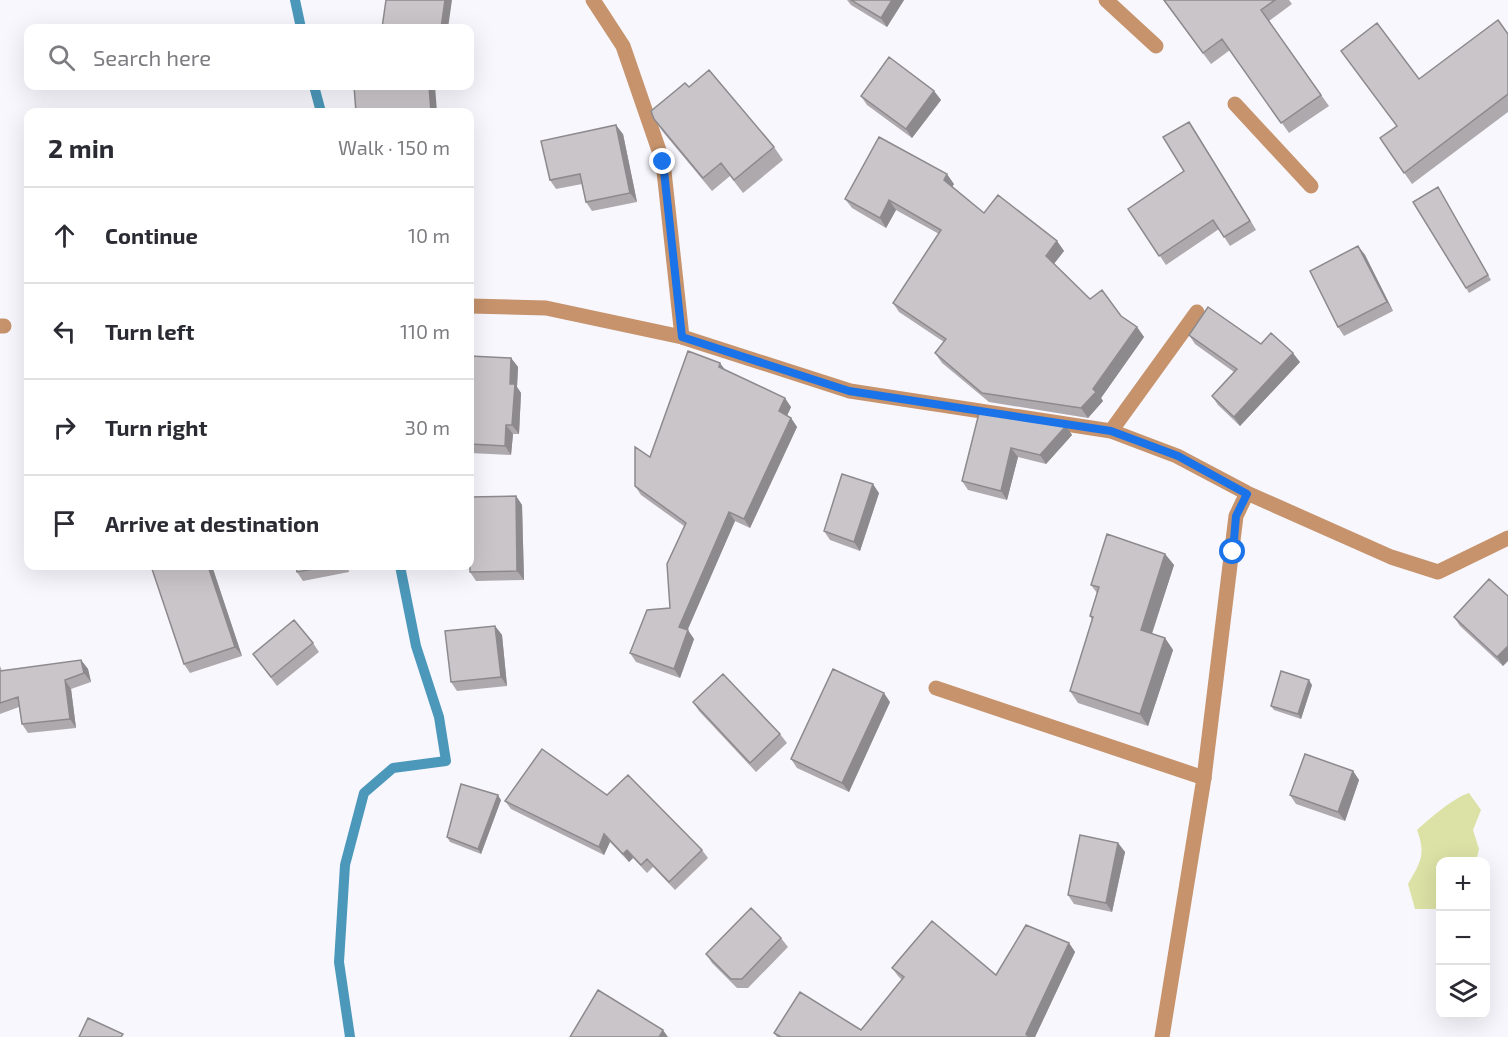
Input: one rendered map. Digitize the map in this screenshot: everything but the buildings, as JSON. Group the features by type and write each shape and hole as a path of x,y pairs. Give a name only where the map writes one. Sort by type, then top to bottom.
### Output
{"street":[{"path":"593,0 623,46 663,162 682,337"},
{"path":"1107,0 1156,46"},
{"path":"1235,104 1311,186"},
{"path":"474,306 546,308 682,337 849,391 1111,431 1178,456 1247,494 1391,558 1438,572 1508,538"},
{"path":"1111,431 1197,312"},
{"path":"1162,1037 1204,778 1236,516 1247,494"},
{"path":"936,688 1204,778"}],"green space":[{"path":"1469,793 1481,810 1473,830 1479,849 1477,857 1436,857 1436,909 1415,909 1408,884 1422,852 1417,830 1435,814"}],"waterway":[{"path":"295,0 300,24"},
{"path":"315,90 320,108"},
{"path":"350,1037 339,962 345,865 364,793 393,768 446,761 439,717 416,646 401,570"}],"route":[{"path":"663,162 682,337 849,391 1111,431 1178,456 1247,494 1236,516 1233,552"}]}
